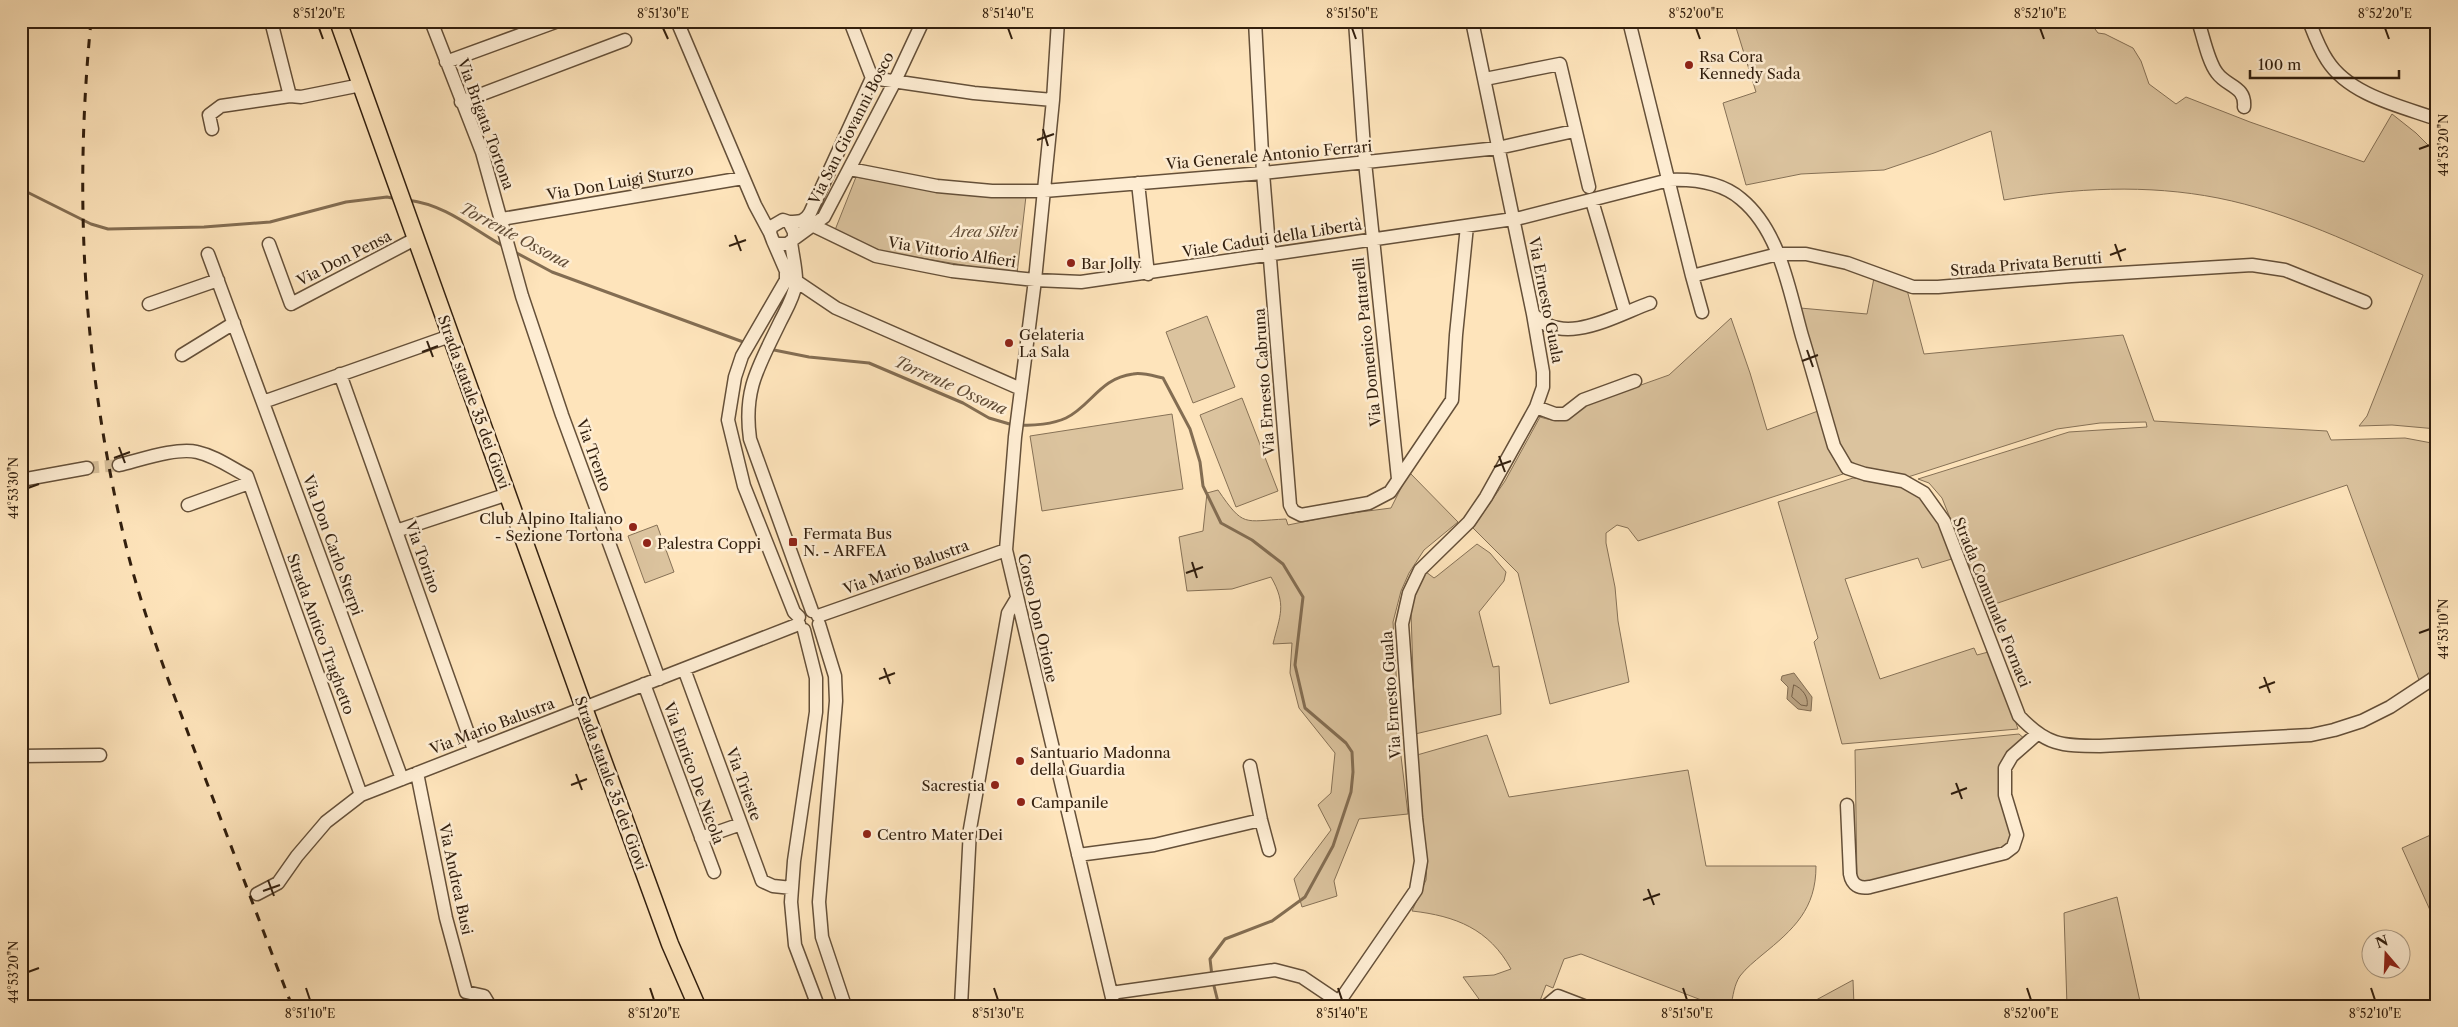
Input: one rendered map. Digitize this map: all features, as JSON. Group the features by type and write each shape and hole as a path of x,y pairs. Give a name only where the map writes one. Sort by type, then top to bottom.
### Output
{"main road":[{"name":"Strada statale 35 dei Giovi","path":"338,21 670,944 697,1006"}],"street":[{"path":"272,21 290,96"},
{"name":"Via Brigata Tortona","path":"431,21 482,152 507,239"},
{"path":"446,62 558,21"},
{"path":"677,21 743,178 772,237 786,271 786,280 754,332 742,356 735,377 728,420 744,486 794,612 801,624 816,678 816,712 794,861 791,902 795,945 818,1006"},
{"path":"850,21 872,78 894,83 974,93 1053,100"},
{"name":"Via San Giovanni Bosco","path":"792,239 804,233 824,217 894,83 923,21"},
{"name":"Via Ernesto Cabruna","path":"1255,21 1264,173 1290,505 1293,511 1301,515 1370,504 1390,492 1398,479"},
{"name":"Via Domenico Pattarelli","path":"1355,21 1365,162 1398,479"},
{"name":"Via Ernesto Guala","path":"1341,1004 1416,890 1421,861 1416,818 1402,624 1409,593 1420,570 1469,522 1486,497 1536,407 1543,386 1543,372 1534,314 1472,21"},
{"path":"1629,21 1702,312"},
{"path":"2198,21 2215,71 2240,89 2245,101 2244,107"},
{"path":"2309,21 2327,61 2351,84 2382,99 2437,119"},
{"name":"Corso Don Orione","path":"1057,22 1053,100 1035,280 1015,437 1006,550 1114,1006"},
{"path":"462,102 625,40"},
{"path":"1485,79 1560,64 1574,131 1589,187"},
{"name":"Via San Giovanni Bosco","path":"789,222 799,222 806,219 810,213 872,78"},
{"path":"212,129 209,114 221,106 290,96 301,97 361,85"},
{"name":"Via Generale Antonio Ferrari","path":"850,169 937,186 992,191 1044,191 1264,173 1498,148 1574,131"},
{"name":"Via Don Luigi Sturzo","path":"502,219 743,178"},
{"name":"Strada Comunale Fornaci","path":"1513,219 1592,201 1669,180 1690,179 1718,186 1741,198 1760,221 1778,254 1834,446 1847,468 1865,474 1903,481 1924,493 1944,520 2020,716 2037,734 2050,741 2074,746 2091,746 2311,735 2362,721 2390,707 2437,676"},
{"path":"1138,183 1148,274"},
{"path":"1592,201 1625,312"},
{"name":"Viale Caduti della Libertà","path":"1035,280 1081,282 1148,274 1270,254 1513,219"},
{"path":"792,239 782,245 772,237 771,227 776,222 782,220 789,222 794,232 792,239 796,281 794,294 761,361 752,384 747,415 750,439 816,617 835,676 836,701 819,902 822,937 845,1006"},
{"name":"Via Vittorio Alfieri","path":"812,225 876,256 952,271 1035,280"},
{"path":"1398,479 1452,400 1456,335 1467,226"},
{"name":"Via Don Pensa","path":"269,244 290,304 415,239"},
{"name":"Via Trento","path":"507,239 515,272 562,415 659,678"},
{"name":"Via Don Carlo Sterpi","path":"208,254 402,779"},
{"name":"Strada Privata Berutti","path":"1692,276 1778,254 1806,254 1847,262 1913,287 1938,287 2071,276 2252,265 2285,270 2365,302"},
{"path":"149,304 218,280"},
{"path":"796,281 836,308 1021,389"},
{"path":"1534,314 1542,324 1558,329 1583,328 1650,303"},
{"path":"182,355 234,323"},
{"path":"263,402 450,336"},
{"name":"Via Torino","path":"340,374 474,750"},
{"path":"1536,407 1555,414 1565,414 1583,400 1636,381"},
{"name":"Strada Antico Traghetto","path":"119,465 179,452 194,451 213,458 247,476 361,795"},
{"path":"21,480 87,468"},
{"path":"744,486 764,480"},
{"path":"188,505 250,484"},
{"path":"396,531 508,494"},
{"name":"Via Mario Balustra","path":"816,617 1006,550"},
{"path":"776,564 793,557"},
{"path":"961,1006 971,823 1008,613 1017,598"},
{"path":"801,624 805,612 816,617"},
{"path":"801,624 813,631 816,617"},
{"name":"Via Mario Balustra","path":"257,894 278,883 297,856 326,822 361,795 801,624"},
{"name":"Via Trieste","path":"684,669 762,881 773,886 792,888"},
{"name":"Via Enrico De Nicola","path":"644,684 714,872"},
{"path":"1847,805 1850,874 1853,882 1859,887 1870,888 2005,853 2013,847 2017,836 2005,795 2005,768 2012,756 2037,734"},
{"path":"21,756 100,755"},
{"path":"1250,766 1260,820 1269,850"},
{"name":"Via Andrea Busi","path":"417,773 446,918 466,992 484,996 490,1006"},
{"path":"1078,855 1154,845 1260,820"},
{"path":"701,838 741,824"},
{"path":"1111,993 1241,973 1275,970 1302,977 1341,1004"},
{"path":"1546,1006 1558,996 1584,1006"}],"green space":[{"path":"1734,21 2089,21 2098,33 2105,34 2133,48 2141,61 2149,84 2176,104 2186,97 2250,122 2364,162 2392,114 2416,133 2437,154 2437,429 2392,425 2359,426 2367,416 2423,275 2297,221 2245,204 2218,198 2138,189 2084,190 2004,200 1991,131 1884,170 1801,174 1746,185 1723,103 1756,92"},
{"name":"Area Silvi","path":"856,177 936,191 1026,196 1017,274 879,251 835,230"},
{"path":"1874,278 1907,290 1924,354 2123,335 2154,421 2327,431 2331,440 2405,438 2437,444 2437,667 2419,680 2347,485 1986,607 1942,498 1929,483 1918,479 2069,432 2147,427 2146,422 2100,423 2057,429 1908,477 1859,466 1847,459 1841,450 1800,308 1867,314"},
{"path":"1207,316 1235,387 1193,403 1166,332"},
{"path":"1731,318 1767,430 1818,411 1830,452 1843,474 1638,541 1628,528 1617,525 1606,533 1606,543 1615,587 1618,621 1629,682 1550,704 1518,573 1473,528 1505,481 1540,417 1559,421 1564,420 1593,402 1669,375"},
{"path":"1242,398 1278,491 1236,507 1200,415"},
{"path":"1172,414 1183,489 1042,511 1030,436"},
{"path":"1409,472 1458,522 1424,550 1409,573 1401,591 1393,622 1401,756 1408,814 1359,819 1334,881 1337,896 1302,907 1294,879 1331,830 1318,805 1331,793 1335,753 1299,708 1290,673 1292,643 1273,644 1280,617 1281,603 1271,577 1232,589 1187,591 1179,537 1203,531 1207,493 1218,490 1234,511 1246,520 1286,519 1288,525 1337,515 1391,508"},
{"path":"1853,478 1901,484 1931,506 1955,558 1922,568 1918,558 1845,579 1880,679 1974,648 1977,655 1992,651 2018,729 1842,744 1814,642 1818,638 1778,502"},
{"path":"657,525 674,572 645,583 628,536"},
{"path":"1477,544 1490,553 1506,572 1504,581 1479,612 1493,667 1499,666 1501,714 1415,734 1411,612 1413,600 1426,572 1434,578"},
{"path":"2019,734 2026,740 2005,758 2014,833 2009,847 1873,884 1857,881 1855,750"},
{"path":"1487,735 1509,797 1688,770 1706,866 1816,866 1812,894 1801,917 1784,936 1740,976 1735,987 1731,1006 1717,1006 1581,954 1564,959 1553,988 1546,985 1538,1006 1528,1006 1527,1003 1525,1006 1484,1006 1463,977 1494,975 1511,969 1502,955 1482,934 1470,927 1443,917 1412,911 1426,880 1427,864 1417,755"},
{"path":"2437,832 2437,918 2434,919 2402,848"},
{"path":"2117,897 2141,1006 2067,1006 2064,913"},
{"path":"1853,980 1854,1006 1805,1006"}],"water":[{"path":"1794,673 1812,697 1811,711 1798,709 1787,699 1788,687 1781,680 1782,676"}],"waterway":[{"name":"Torrente Ossona","path":"21,189 91,224 108,229 204,227 270,222 346,202 387,197 397,199"},
{"name":"Torrente Ossona","path":"408,200 446,212 503,246"},
{"name":"Torrente Ossona","path":"513,251 552,272 746,343"},
{"name":"Torrente Ossona","path":"769,349 809,357 869,363 963,403 989,418 1013,425"},
{"name":"Torrente Ossona","path":"1020,425 1043,424 1066,418 1075,413 1112,381 1122,377 1133,374 1148,374 1163,378 1190,429 1200,462 1203,486 1221,523 1252,540 1283,564 1303,597 1295,665 1305,708 1346,743 1352,752 1351,792 1333,846 1305,897 1272,921 1225,939 1210,959 1212,976"},
{"name":"Torrente Ossona","path":"1213,982 1219,1006"}],"tunnel":[{"path":"87,468 119,465"}],"railway":[{"path":"91,21 83,156 83,223 86,289 92,355 113,487 135,580 160,656 292,1006"}],"place":[{"name":"Rsa Cora Kennedy Sada","path":"1689,65"},
{"name":"Bar Jolly","path":"1071,263"},
{"name":"Gelateria La Sala","path":"1009,343"},
{"name":"Club Alpino Italiano - Sezione Tortona","path":"633,527"},
{"name":"Fermata Bus N. - ARFEA","path":"793,542"},
{"name":"Palestra Coppi","path":"647,543"},
{"name":"Santuario Madonna della Guardia","path":"1020,761"},
{"name":"Sacrestia","path":"995,785"},
{"name":"Campanile","path":"1021,802"},
{"name":"Centro Mater Dei","path":"867,834"}]}
